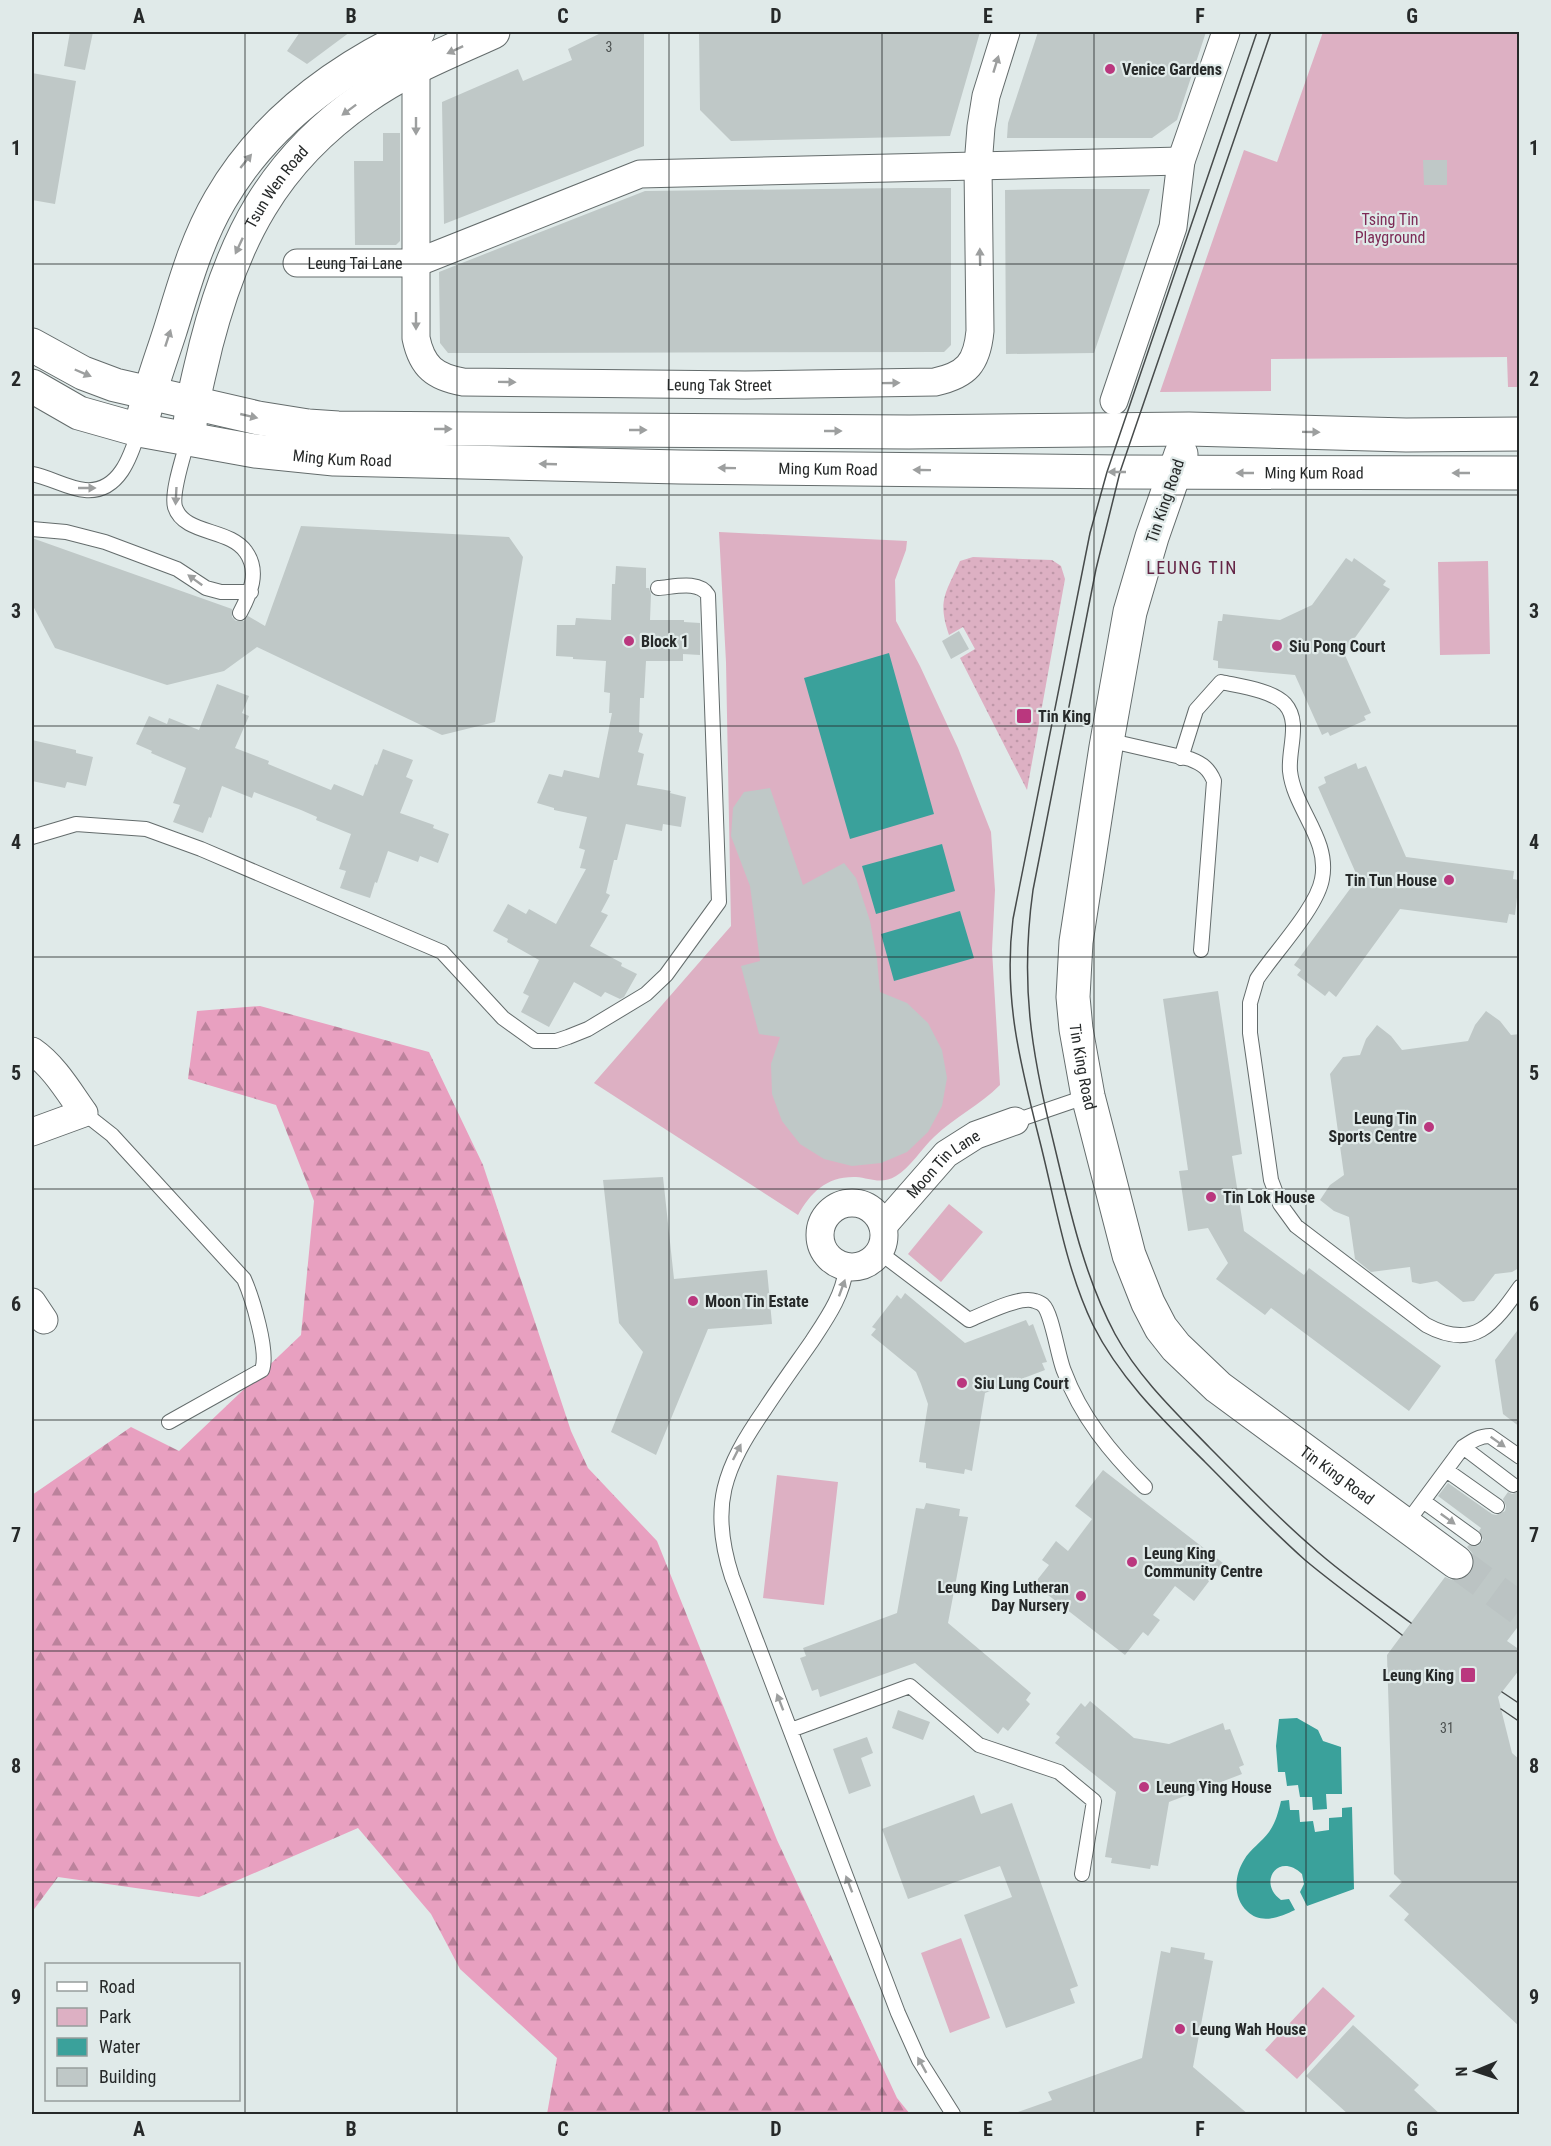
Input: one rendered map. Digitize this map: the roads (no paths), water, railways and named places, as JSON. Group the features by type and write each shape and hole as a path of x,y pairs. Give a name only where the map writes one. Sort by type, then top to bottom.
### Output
{"main road":[{"path":"139,430 193,256 215,209 236,174 276,127 298,106 376,41 418,32"},
{"name":"Tsun Wen Road","path":"188,439 192,403 223,286 244,234 261,205 292,162 327,128 365,97 416,68 493,32"},
{"name":"Ming Kum Road","path":"32,345 83,374 115,385 258,418 338,428 899,432 1190,429 1406,435 1520,434"},
{"name":"Ming Kum Road","path":"32,386 79,413 139,430 255,451 334,459 680,467 1520,473"},
{"name":"Tin King Road","path":"1190,429 1152,537 1130,612 1077,930 1073,997 1076,1029 1088,1096 1129,1255 1161,1328 1176,1347 1218,1388 1414,1513 1465,1550"}],"street":[{"name":"Leung Tak Street","path":"416,68 416,338 419,352 430,369 446,379 463,382 745,385 935,382 954,378 969,366 978,350 980,319 978,166 986,96 1006,32"},
{"path":"1114,401 1173,227 1181,161 1226,32"},
{"path":"416,263 640,174 1181,161"},
{"name":"Leung Tai Lane","path":"297,263 416,263"},
{"path":"32,1052 57,1075 84,1113 32,1132"},
{"name":"Moon Tin Lane","path":"882,1226 946,1154 976,1135 1015,1120"},
{"path":"859,1204 869,1208 877,1216 882,1226 884,1236 879,1252 867,1263 857,1267 836,1262 828,1255 822,1244 820,1233 823,1222 829,1213 838,1207 859,1204"}],"lane":[{"path":"32,474 86,490 102,487 123,470 139,430"},
{"path":"188,439 178,476 175,507 185,522 224,535 241,544 251,560 253,578 250,592 240,613"},
{"path":"32,529 66,532 105,542 177,569 206,588 221,592 250,592"},
{"path":"32,837 76,824 146,828 201,849 442,952 503,1018 535,1041 556,1041 588,1029 646,994 666,975 719,902 708,595 698,586 658,588"},
{"path":"1181,758 1196,710 1221,682 1271,694 1286,705 1291,713 1293,721 1290,771 1319,843 1324,868 1322,881 1313,902 1257,979 1250,1003 1250,1033 1271,1180 1280,1204 1296,1226 1437,1331 1462,1335 1484,1328 1501,1314 1520,1287"},
{"path":"1107,740 1200,763 1209,770 1214,781 1201,950"},
{"path":"1015,1120 1088,1096"},
{"path":"84,1113 120,1144 244,1279 250,1293 266,1357 262,1370 169,1422"},
{"path":"879,1252 969,1320 1021,1300 1032,1300 1043,1305 1049,1316 1064,1371 1089,1422 1106,1446 1145,1487"},
{"path":"846,1266 845,1280 840,1294 743,1441 729,1473 721,1508 721,1531 725,1554 898,2013 919,2060 953,2115"},
{"path":"1414,1513 1463,1447 1482,1436 1490,1436 1520,1457"},
{"path":"1463,1447 1513,1485"},
{"path":"1446,1470 1497,1506"},
{"path":"791,1730 910,1686 979,1745 1059,1772 1094,1801 1082,1874"}],"water":[{"path":"889,653 934,814 850,839 804,678"},
{"path":"942,844 955,891 876,914 862,866"},
{"path":"960,911 974,958 894,981 881,934"},
{"path":"1297,1718 1318,1730 1323,1741 1341,1747 1342,1794 1326,1794 1327,1809 1313,1810 1312,1797 1300,1797 1298,1785 1287,1786 1285,1772 1278,1772 1276,1746 1279,1719"},
{"path":"1289,1800 1290,1810 1299,1810 1300,1822 1313,1821 1315,1832 1329,1830 1329,1818 1342,1817 1342,1808 1352,1807 1354,1889 1307,1906 1300,1892 1304,1884 1302,1874 1285,1866 1278,1868 1271,1878 1271,1886 1281,1900 1289,1899 1295,1910 1277,1917 1258,1918 1247,1911 1239,1900 1236,1887 1238,1873 1247,1856 1271,1828 1281,1801"}],"tunnel":[{"path":"1456,1562 1520,1609"}],"tram line":[{"path":"1257,32 1107,472 1090,533 1013,919 1010,947 1012,1002 1020,1056 1068,1257 1083,1303 1104,1345 1129,1381 1158,1414 1267,1524 1317,1570 1402,1635"},
{"path":"1271,32 1120,472 1096,569 1033,890 1028,956 1030,1017 1045,1108 1078,1239 1094,1288 1125,1350 1146,1380 1171,1408 1285,1522 1335,1566 1411,1623"},
{"path":"1502,1692 1520,1704"},
{"path":"1501,1709 1520,1722"}],"place":[{"name":"Venice Gardens","path":"1110,69"},
{"name":"Block 1","path":"629,641"},
{"name":"Siu Pong Court","path":"1277,646"},
{"name":"Tin King","path":"1024,716"},
{"name":"Tin Tun House","path":"1449,880"},
{"name":"Leung Tin Sports Centre","path":"1429,1127"},
{"name":"Tin Lok House","path":"1211,1197"},
{"name":"Moon Tin Estate","path":"693,1301"},
{"name":"Siu Lung Court","path":"962,1383"},
{"name":"Leung King Community Centre","path":"1132,1562"},
{"name":"Leung King Lutheran Day Nursery","path":"1081,1596"},
{"name":"Leung King","path":"1468,1675"},
{"name":"Leung Ying House","path":"1144,1787"},
{"name":"Leung Wah House","path":"1180,2029"}],"district":[{"name":"LEUNG TIN","path":"1192,567"}],"park label":[{"name":"Tsing Tin Playground","path":"1390,228"}]}
